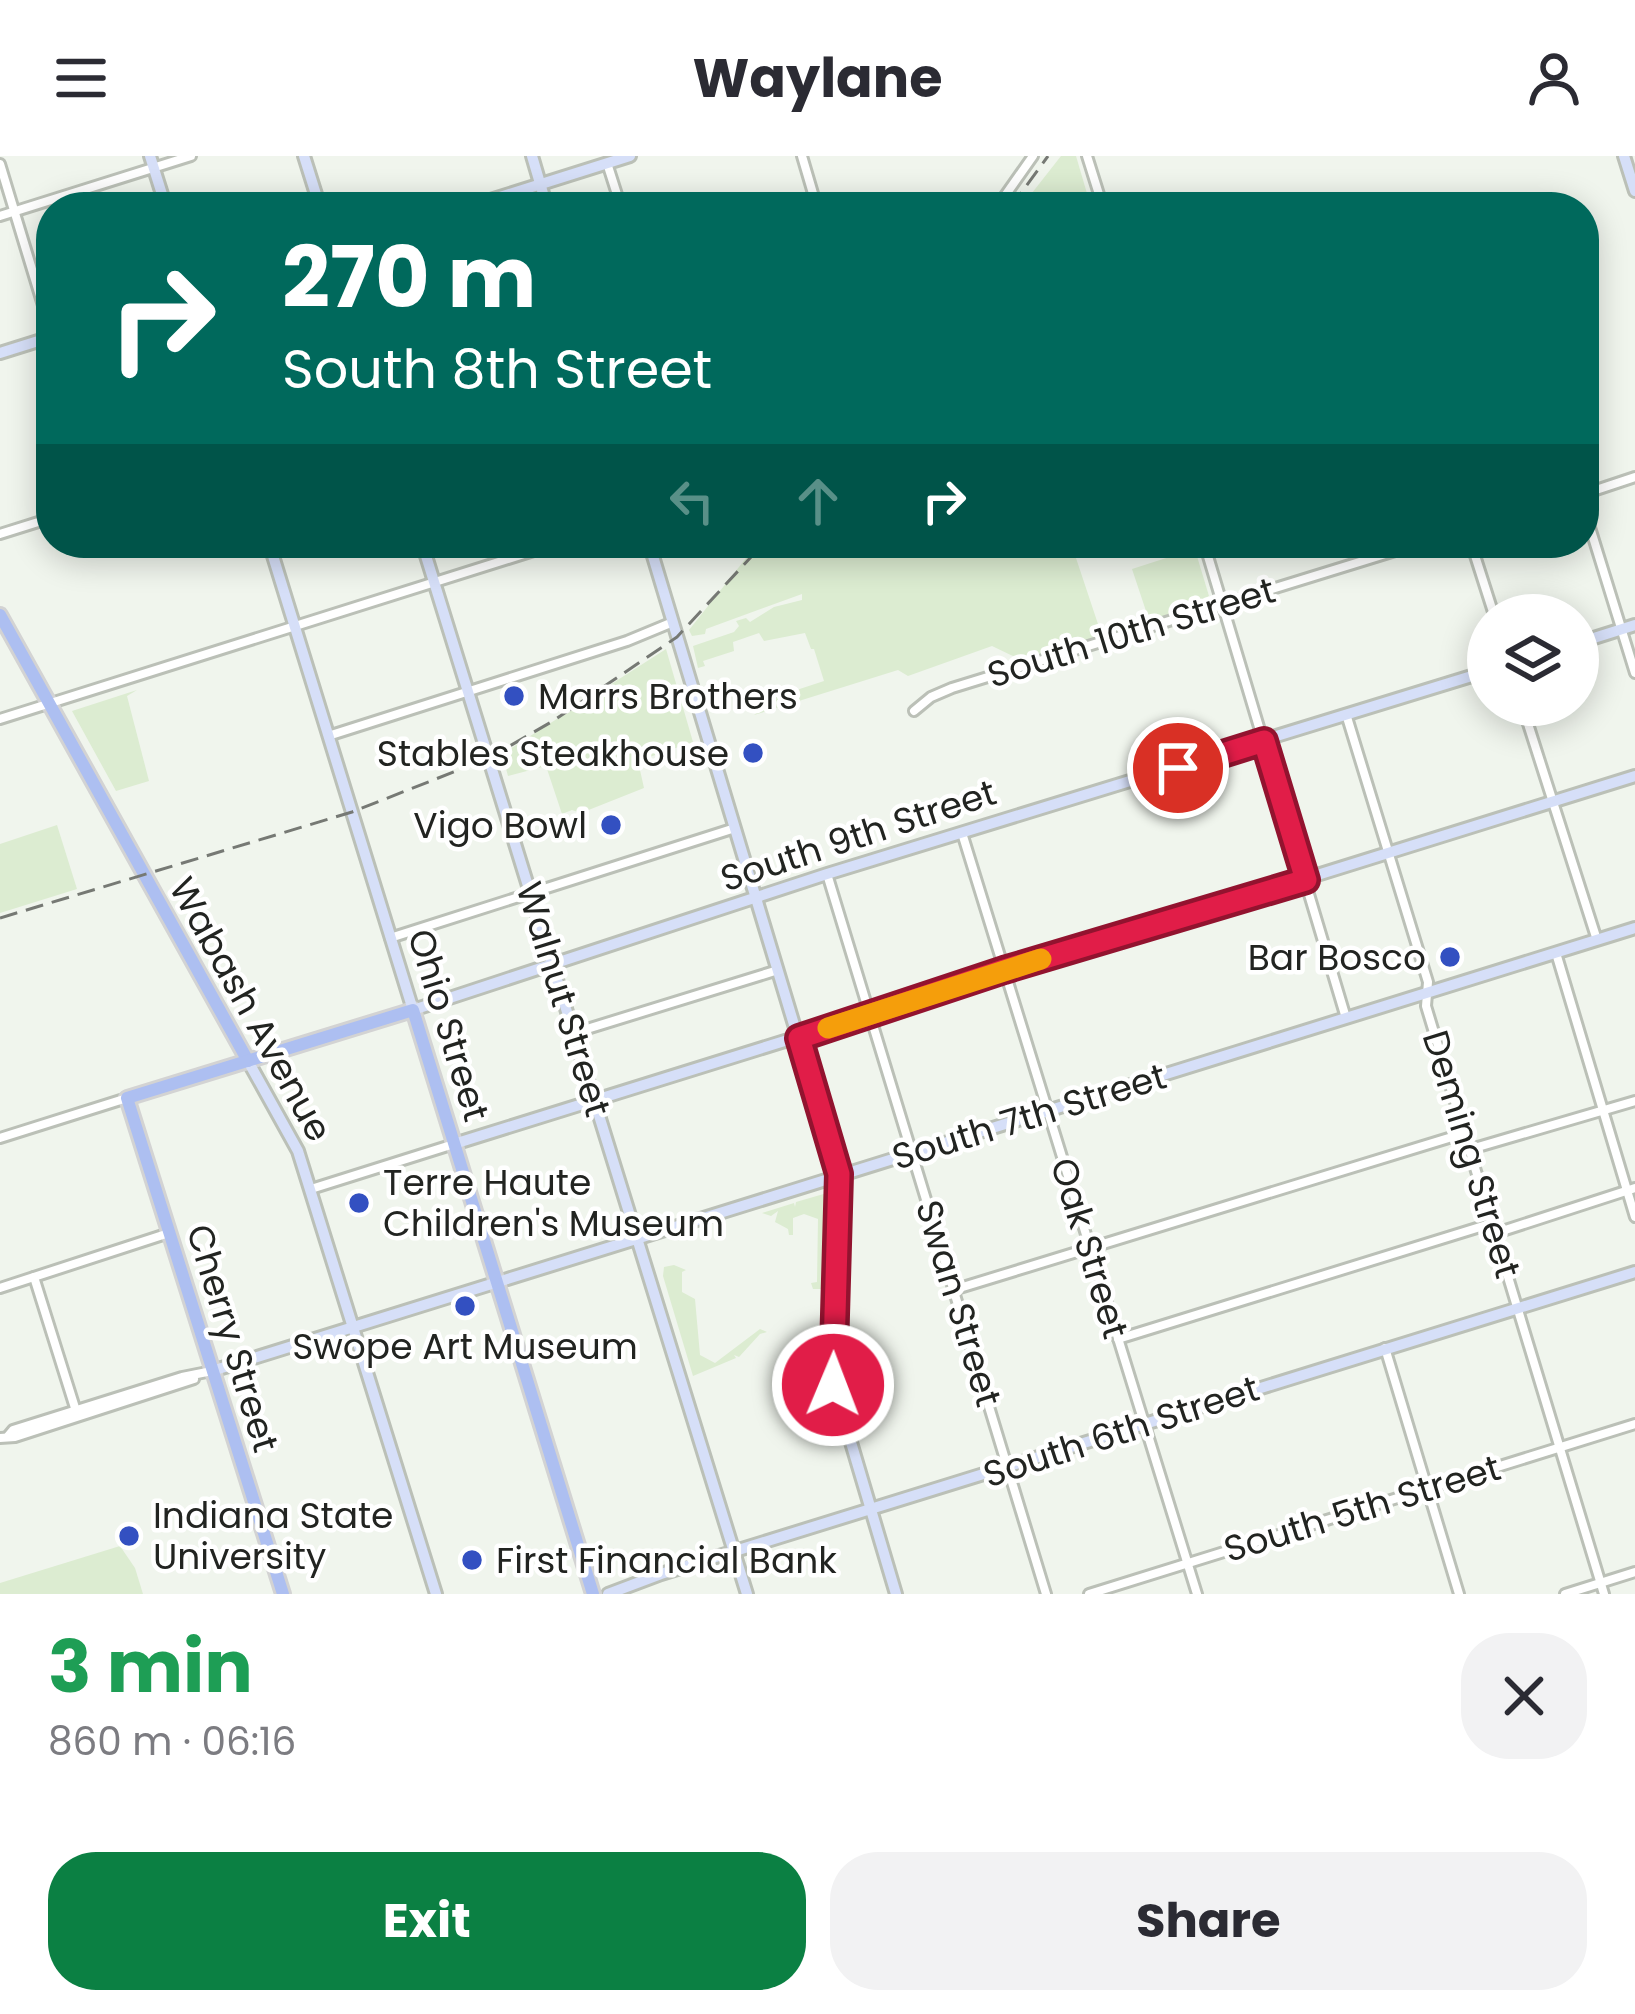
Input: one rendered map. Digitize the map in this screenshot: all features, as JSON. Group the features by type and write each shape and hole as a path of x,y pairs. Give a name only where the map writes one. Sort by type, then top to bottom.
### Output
{"main road":[{"name":"Wabash Avenue","path":"0,615 248,1060"},
{"name":"South 9th Street","path":"127,1098 413,1010"},
{"name":"Ohio Street","path":"413,1010 593,1594"},
{"name":"Cherry Street","path":"127,1098 206,1373 283,1594"}],"street":[{"path":"70,192 152,162 191,156"},
{"path":"304,156 315,192"},
{"path":"532,156 542,192"},
{"path":"515,192 630,156"},
{"path":"802,156 813,192"},
{"path":"1008,192 1033,156"},
{"path":"1088,156 1099,192"},
{"path":"152,162 161,192"},
{"path":"1629,162 1635,191"},
{"path":"607,163 616,192"},
{"path":"0,164 36,283"},
{"path":"0,216 36,204"},
{"path":"0,353 36,340"},
{"path":"1599,489 1635,477"},
{"path":"0,534 36,523"},
{"path":"1599,549 1628,627 1635,673"},
{"name":"Ohio Street","path":"274,558 413,1010"},
{"name":"Walnut Street","path":"426,558 747,1594"},
{"path":"0,719 513,558"},
{"path":"654,558 839,1174 833,1385 896,1594"},
{"path":"1208,558 1346,1018"},
{"name":"South 10th Street","path":"914,710 952,688 1371,558"},
{"path":"1476,558 1487,594"},
{"path":"328,736 627,641 673,622"},
{"path":"1599,636 1628,627"},
{"name":"South 9th Street","path":"413,1010 827,874 1467,677"},
{"name":"Deming Street","path":"1346,714 1428,982 1426,1006 1604,1594"},
{"path":"1528,726 1597,940"},
{"path":"310,1190 1635,776"},
{"path":"390,938 735,828"},
{"name":"Oak Street","path":"962,833 1197,1594"},
{"name":"Swan Street","path":"827,874 1046,1594"},
{"name":"South 7th Street","path":"206,1373 1635,928"},
{"path":"1556,953 1602,1112 1631,1190 1635,1217"},
{"path":"574,1033 778,970"},
{"name":"Wabash Avenue","path":"248,1060 295,1143 436,1594"},
{"path":"0,1138 127,1098"},
{"path":"1471,1149 1635,1101"},
{"path":"953,1290 1465,1133"},
{"path":"1118,1339 1631,1190"},
{"path":"0,1288 169,1233"},
{"name":"South 6th Street","path":"608,1594 1635,1272"},
{"path":"34,1277 77,1414"},
{"path":"1385,1348 1459,1594"},
{"path":"4,1437 185,1384 206,1373"},
{"name":"South 5th Street","path":"1089,1594 1635,1424"},
{"path":"1565,1594 1635,1572"}],"green space":[{"path":"1061,156 1076,156 1087,192 1033,192"},
{"path":"746,558 1076,558 1100,630 1107,637 1025,662 992,646 908,676 898,670 754,715 764,707 763,701 824,681 805,633 764,641 759,633 733,642 734,651 703,661 705,666 698,668 693,646 734,632 739,626 736,621 746,618 750,622 774,607 802,600 802,594 706,629 705,634 692,636 689,630"},
{"path":"1166,558 1198,558 1209,596 1203,601 1208,604 1161,619 1157,614 1148,617 1132,569"},
{"path":"666,649 693,742 638,761 644,788 581,813 562,814 546,766 508,776 502,754"},
{"path":"137,690 127,696 149,781 116,791 72,711"},
{"path":"57,825 77,889 0,913 0,844"},
{"path":"827,1193 824,1289 813,1289 818,1219 804,1214 793,1218 793,1235 789,1235 788,1229 775,1222 778,1211 771,1216 762,1213 794,1203 795,1207 796,1202"},
{"path":"664,1267 686,1270 682,1292 695,1299 700,1355 715,1363 760,1329 767,1332 739,1357 734,1355 736,1358 693,1376 663,1276"},
{"path":"120,1546 135,1568 143,1594 0,1594 0,1583"}],"railway":[{"path":"1022,192 1048,156"},
{"path":"0,918 352,812 489,758 677,637 750,558"}],"slow traffic":[{"path":"828,1028 1041,959"}],"place":[{"name":"Marrs Brothers","path":"514,696"},
{"name":"Stables Steakhouse","path":"753,753"},
{"name":"Vigo Bowl","path":"611,825"},
{"name":"Bar Bosco","path":"1450,957"},
{"name":"Terre Haute Children's Museum","path":"359,1203"},
{"name":"Swope Art Museum","path":"465,1306"},
{"name":"Indiana State University","path":"129,1536"},
{"name":"First Financial Bank","path":"472,1560"}],"route":[{"path":"833,1385 839,1174 799,1038 1004,970 1306,880 1264,741 1178,768"}]}
